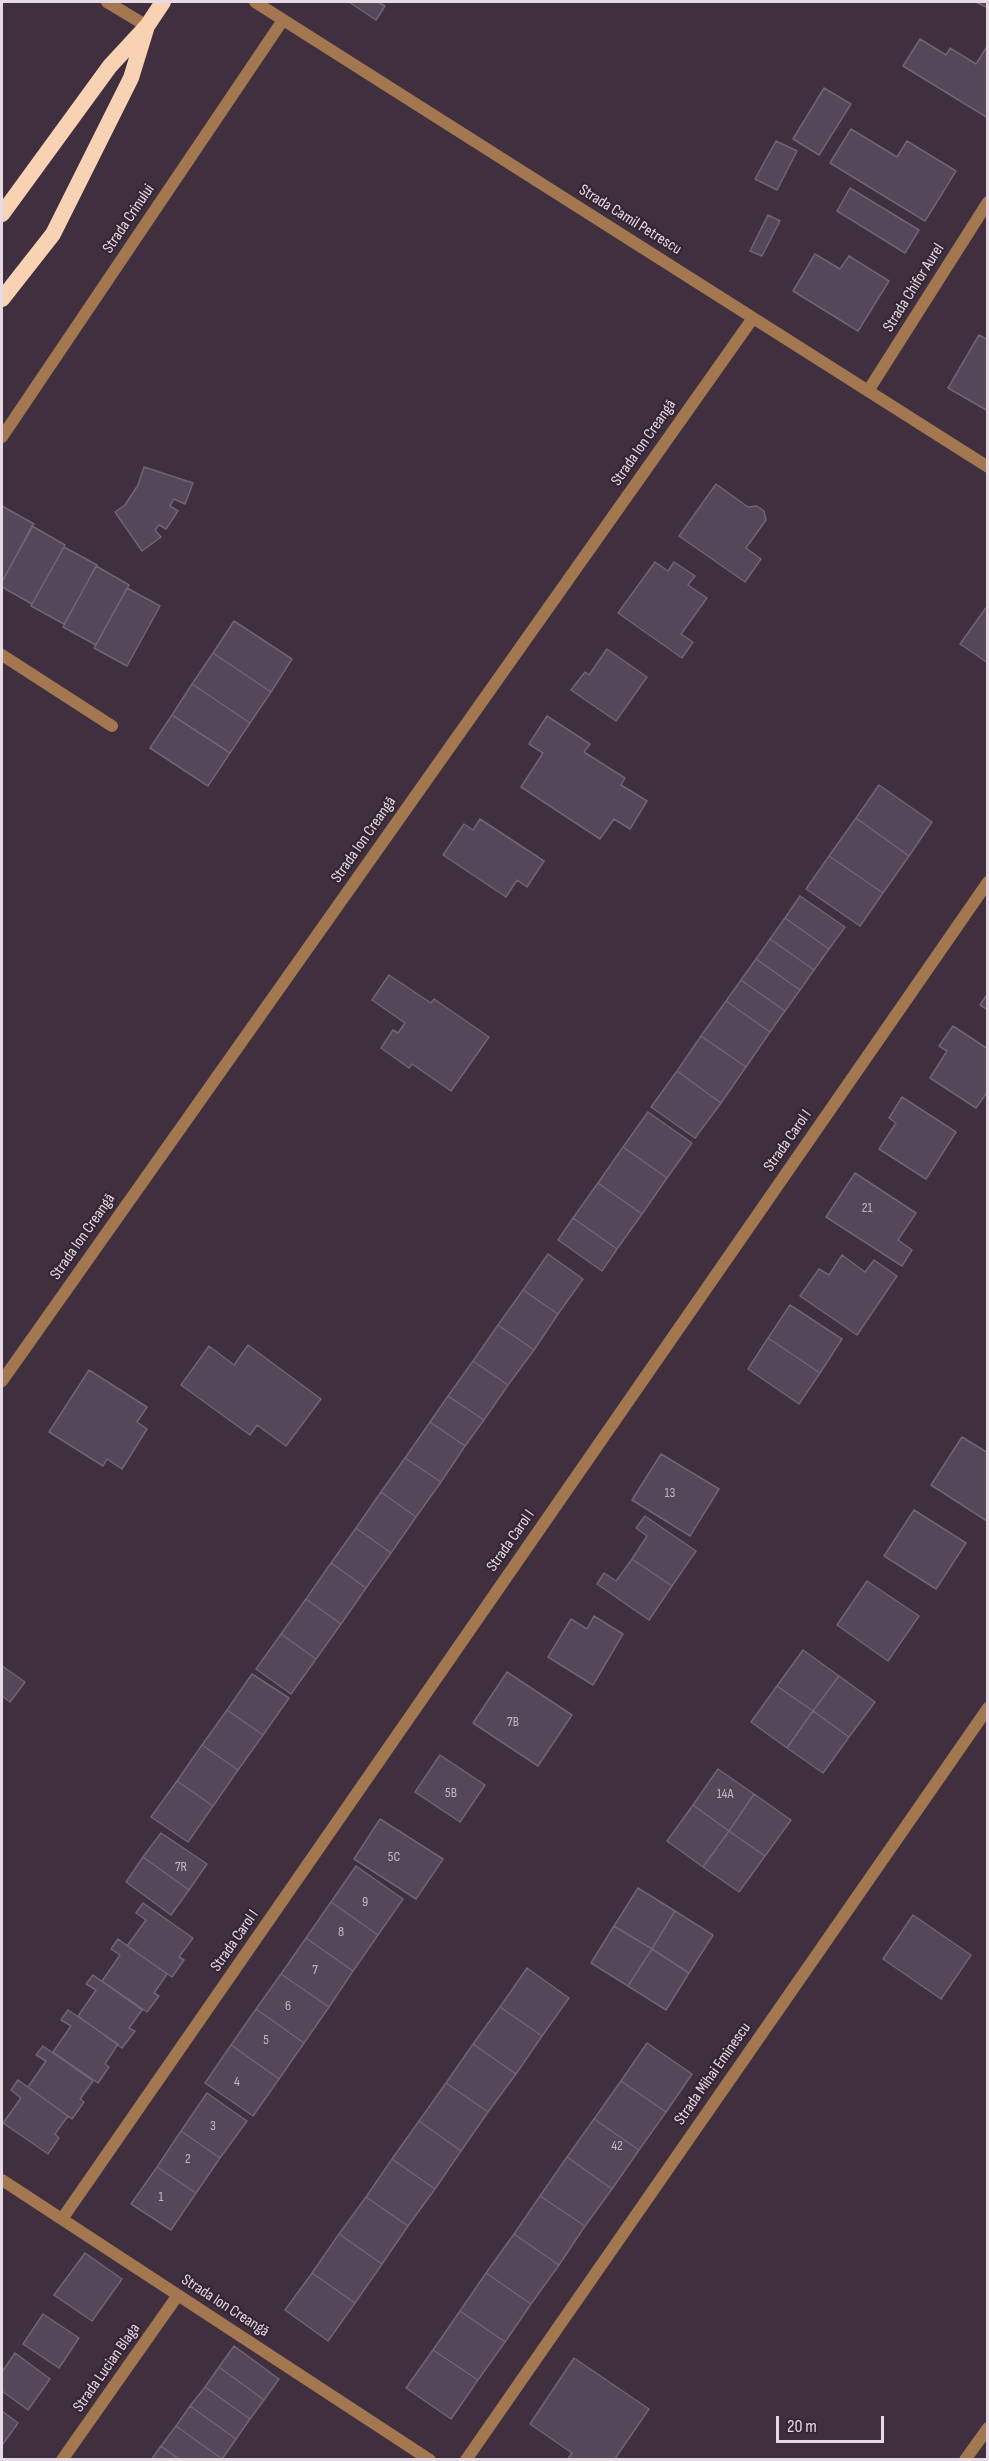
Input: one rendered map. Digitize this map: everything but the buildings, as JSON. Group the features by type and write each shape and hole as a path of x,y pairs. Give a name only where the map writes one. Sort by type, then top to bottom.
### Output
{"highway":[{"path":"2,214 110,66 147,26 163,2"},
{"path":"2,299 52,234 131,78 147,26"}],"street":[{"path":"107,2 147,26"},
{"name":"Strada Camil Petrescu","path":"255,2 987,467"},
{"name":"Strada Crinului","path":"2,434 283,20"},
{"name":"Strada Chifor Aurel","path":"868,391 987,202"},
{"name":"Strada Ion Creangă","path":"2,1381 753,318"},
{"path":"2,655 112,726"},
{"name":"Strada Carol I","path":"62,2219 987,882"},
{"name":"Strada Mihai Eminescu","path":"466,2460 987,1708"},
{"name":"Strada Ion Creangă","path":"2,2180 430,2460"},
{"name":"Strada Lucian Blaga","path":"62,2460 178,2295"},
{"path":"965,2460 987,2428"}]}
